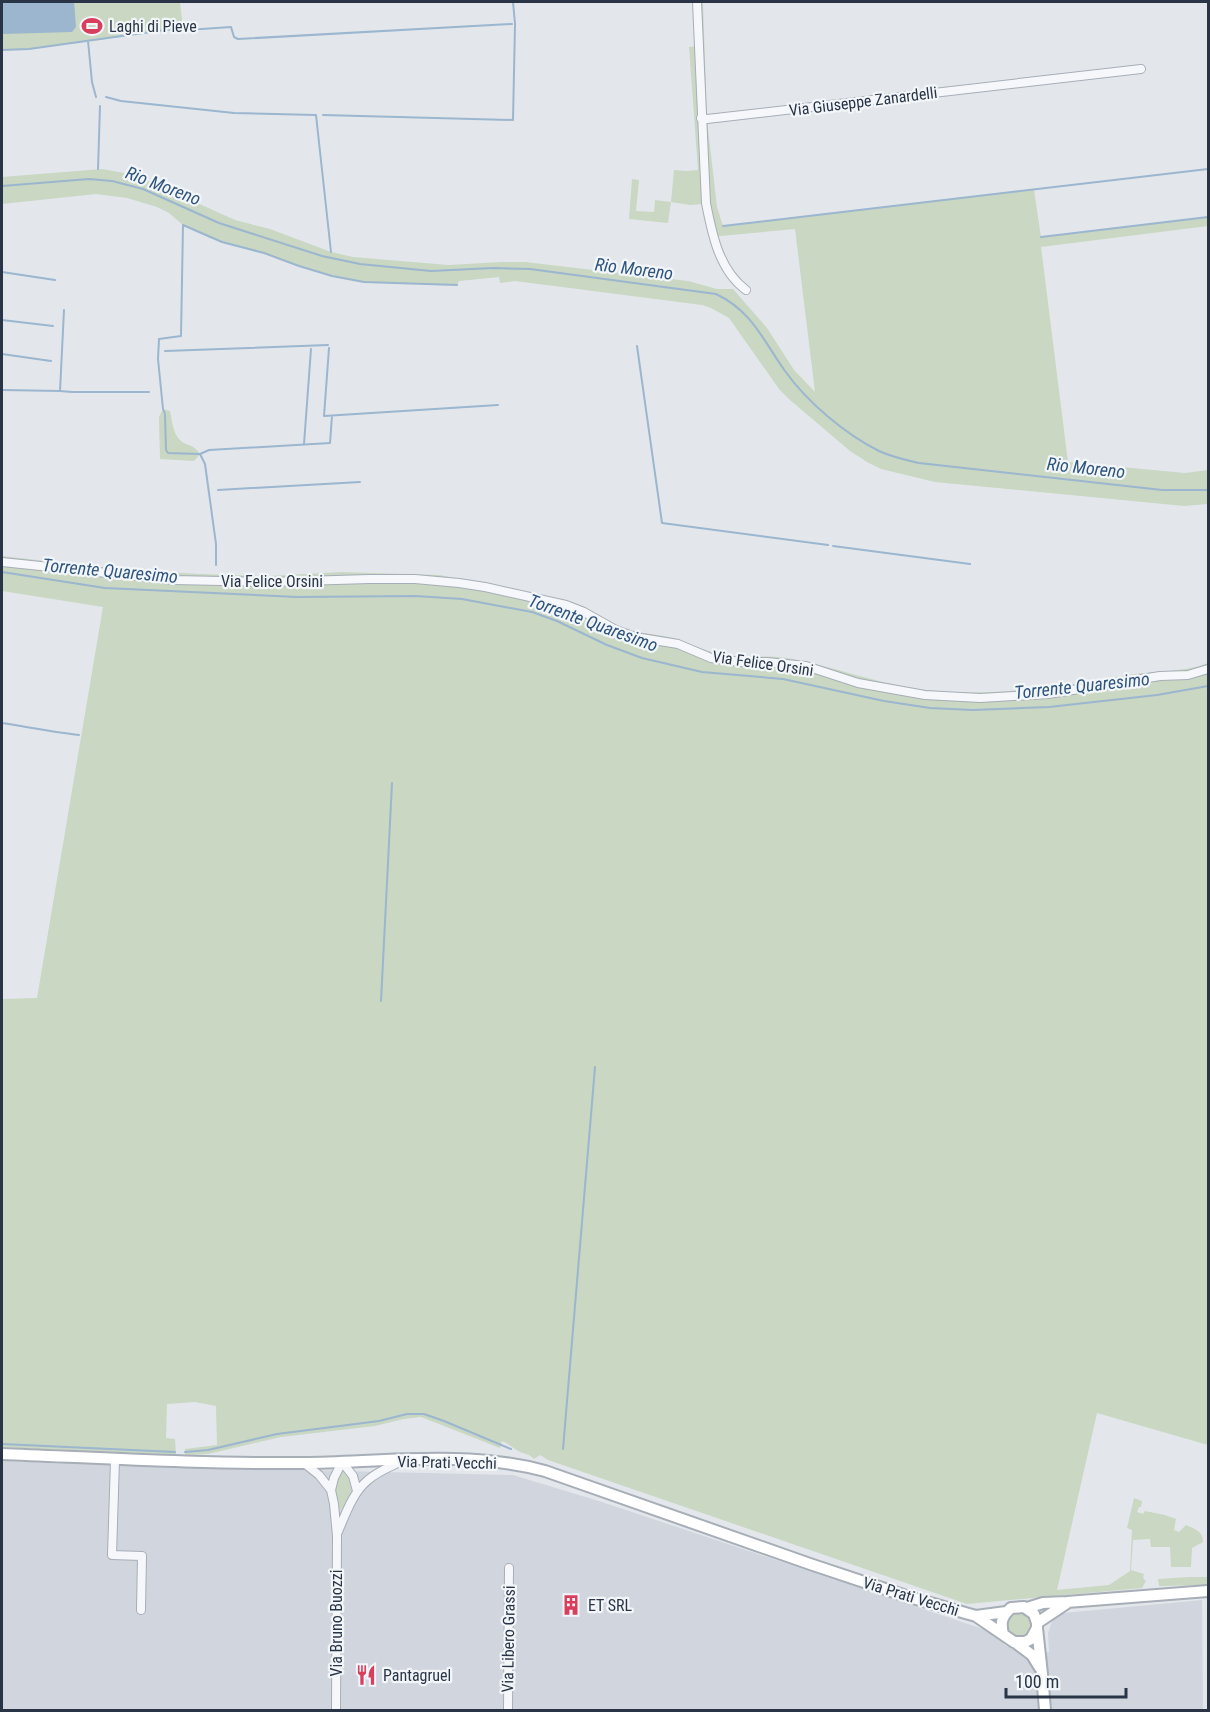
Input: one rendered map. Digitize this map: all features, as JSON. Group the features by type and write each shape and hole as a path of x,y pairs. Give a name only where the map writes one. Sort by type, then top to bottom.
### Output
{"main road":[{"name":"Via Prati Vecchi","path":"2,1454 114,1460 304,1463 452,1459 535,1468 818,1567 976,1616 1032,1655 1042,1674"},
{"name":"Via Prati Vecchi","path":"976,1616 1006,1612 1019,1606 1027,1608 1043,1603 1209,1591"},
{"path":"1016,1642 1031,1639 1037,1626 1067,1602"},
{"path":"1027,1608 1034,1614 1037,1626 1045,1710"},
{"path":"1003,1634 1001,1625 1006,1612"}],"street":[{"path":"697,2 706,203 719,253 731,276 746,290"},
{"name":"Via Giuseppe Zanardelli","path":"701,118 707,120 1141,69"},
{"name":"Via Felice Orsini","path":"2,562 174,580 269,582 416,579 459,583 566,605 635,637 678,644 711,657 740,662 806,666 858,683 925,695 980,698 1048,694 1160,676 1188,675 1209,669"},
{"path":"114,1460 112,1555 142,1556 141,1610"},
{"path":"342,1461 353,1476 357,1491"},
{"name":"Via Bruno Buozzi","path":"336,1710 337,1536 331,1490 342,1461"},
{"name":"Via Bruno Buozzi","path":"337,1536 357,1491 380,1472 403,1461"},
{"path":"304,1463 319,1475 331,1490"},
{"name":"Via Libero Grassi","path":"508,1710 509,1568"}],"shaded area":[{"path":"2,1461 513,1475 602,1502 986,1630 994,1634 1006,1646 1029,1659 1049,1652 1048,1633 1052,1621 1063,1613 1202,1600 1203,1710 2,1710"}],"green space":[{"name":"Laghi di Pieve","path":"2,2 180,2 183,29 29,49 2,50"},
{"path":"697,2 703,2 707,120 717,207 723,226 1034,190 1041,237 1208,217 1208,226 1041,247 1068,462 1185,473 1208,470 1208,504 1184,506 935,482 881,469 850,451 790,400 779,389 729,318 702,305 515,281 500,283 499,277 459,281 457,285 364,282 332,276 210,238 183,225 169,213 157,207 127,198 96,194 2,204 2,177 102,169 135,175 235,220 270,229 331,252 353,257 448,265 525,262 688,281 717,289 733,289 767,328 794,370 815,392 795,229 710,237 703,204 690,205 671,202 674,170 698,170 689,47 698,46"},
{"path":"632,179 639,180 636,211 654,212 655,200 671,202 668,223 629,219"},
{"path":"163,409 170,411 173,427 178,437 200,454 194,461 160,459 159,417"},
{"path":"2,556 115,569 200,574 268,576 341,572 440,575 572,602 619,627 676,639 714,653 793,659 897,685 939,691 966,693 1020,690 1138,673 1179,670 1208,663 1208,1445 1097,1413 1057,1590 1109,1585 1130,1571 1132,1530 1127,1528 1134,1498 1142,1501 1137,1512 1143,1514 1145,1511 1165,1515 1176,1519 1174,1530 1179,1532 1186,1525 1200,1533 1203,1542 1192,1548 1191,1567 1171,1567 1170,1547 1151,1547 1150,1539 1133,1540 1131,1570 1144,1574 1143,1578 1146,1581 1142,1588 967,1604 548,1460 540,1455 534,1459 502,1441 500,1448 421,1417 375,1426 281,1437 208,1454 185,1455 185,1449 217,1445 216,1406 195,1402 167,1404 166,1438 175,1439 176,1454 150,1455 2,1447 2,999 37,998 103,607 2,591"},
{"path":"342,1470 350,1484 350,1496 345,1506 340,1509 334,1490"},
{"path":"1208,1577 1208,1585 1159,1586 1158,1579"},
{"path":"1019,1613 1028,1616 1031,1625 1028,1634 1019,1637 1010,1634 1007,1625 1010,1616"}],"water":[{"path":"2,2 74,2 76,27 72,32 2,34"}],"waterway":[{"path":"323,115 513,120 515,24 513,2"},
{"path":"2,50 29,49 179,28 187,30 231,27 234,37 238,39 512,24"},
{"path":"88,41 92,82 96,97"},
{"path":"106,97 121,101 234,113 316,115 331,252"},
{"path":"98,169 100,106"},
{"path":"723,226 1208,169"},
{"name":"Rio Moreno","path":"2,186 89,179 112,181 143,189 219,223 322,256 360,264 431,271 530,269 716,294 748,318 794,383 815,405 853,436 884,453 919,463 1162,490 1208,490"},
{"path":"1041,237 1208,217"},
{"path":"216,565 216,544 205,464 200,454 168,453 166,450 165,414 158,359 159,339 181,336 183,225 222,242 264,253 332,276 364,282 457,285"},
{"path":"2,272 55,280"},
{"path":"60,391 64,310"},
{"path":"2,320 53,326"},
{"path":"165,351 328,345"},
{"path":"637,346 662,523 828,545"},
{"path":"329,348 324,416 498,405"},
{"path":"304,444 311,349"},
{"path":"2,354 51,361"},
{"path":"2,390 149,392"},
{"path":"200,454 209,450 330,443 332,416"},
{"path":"218,490 360,482"},
{"path":"833,546 970,564"},
{"name":"Torrente Quaresimo","path":"2,572 105,588 297,597 415,596 462,599 532,612 642,658 702,672 783,679 884,701 930,708 973,710 1049,707 1157,695 1208,686"},
{"path":"2,723 79,735"},
{"path":"381,1001 392,783"},
{"path":"563,1449 595,1067"},
{"path":"185,1452 208,1450 277,1434 379,1421 407,1414 424,1414 511,1449"},
{"path":"2,1444 175,1452"}],"place":[{"name":"Laghi di Pieve","path":"92,26"},
{"name":"ET SRL","path":"571,1605"},
{"name":"Pantagruel","path":"366,1675"}]}
